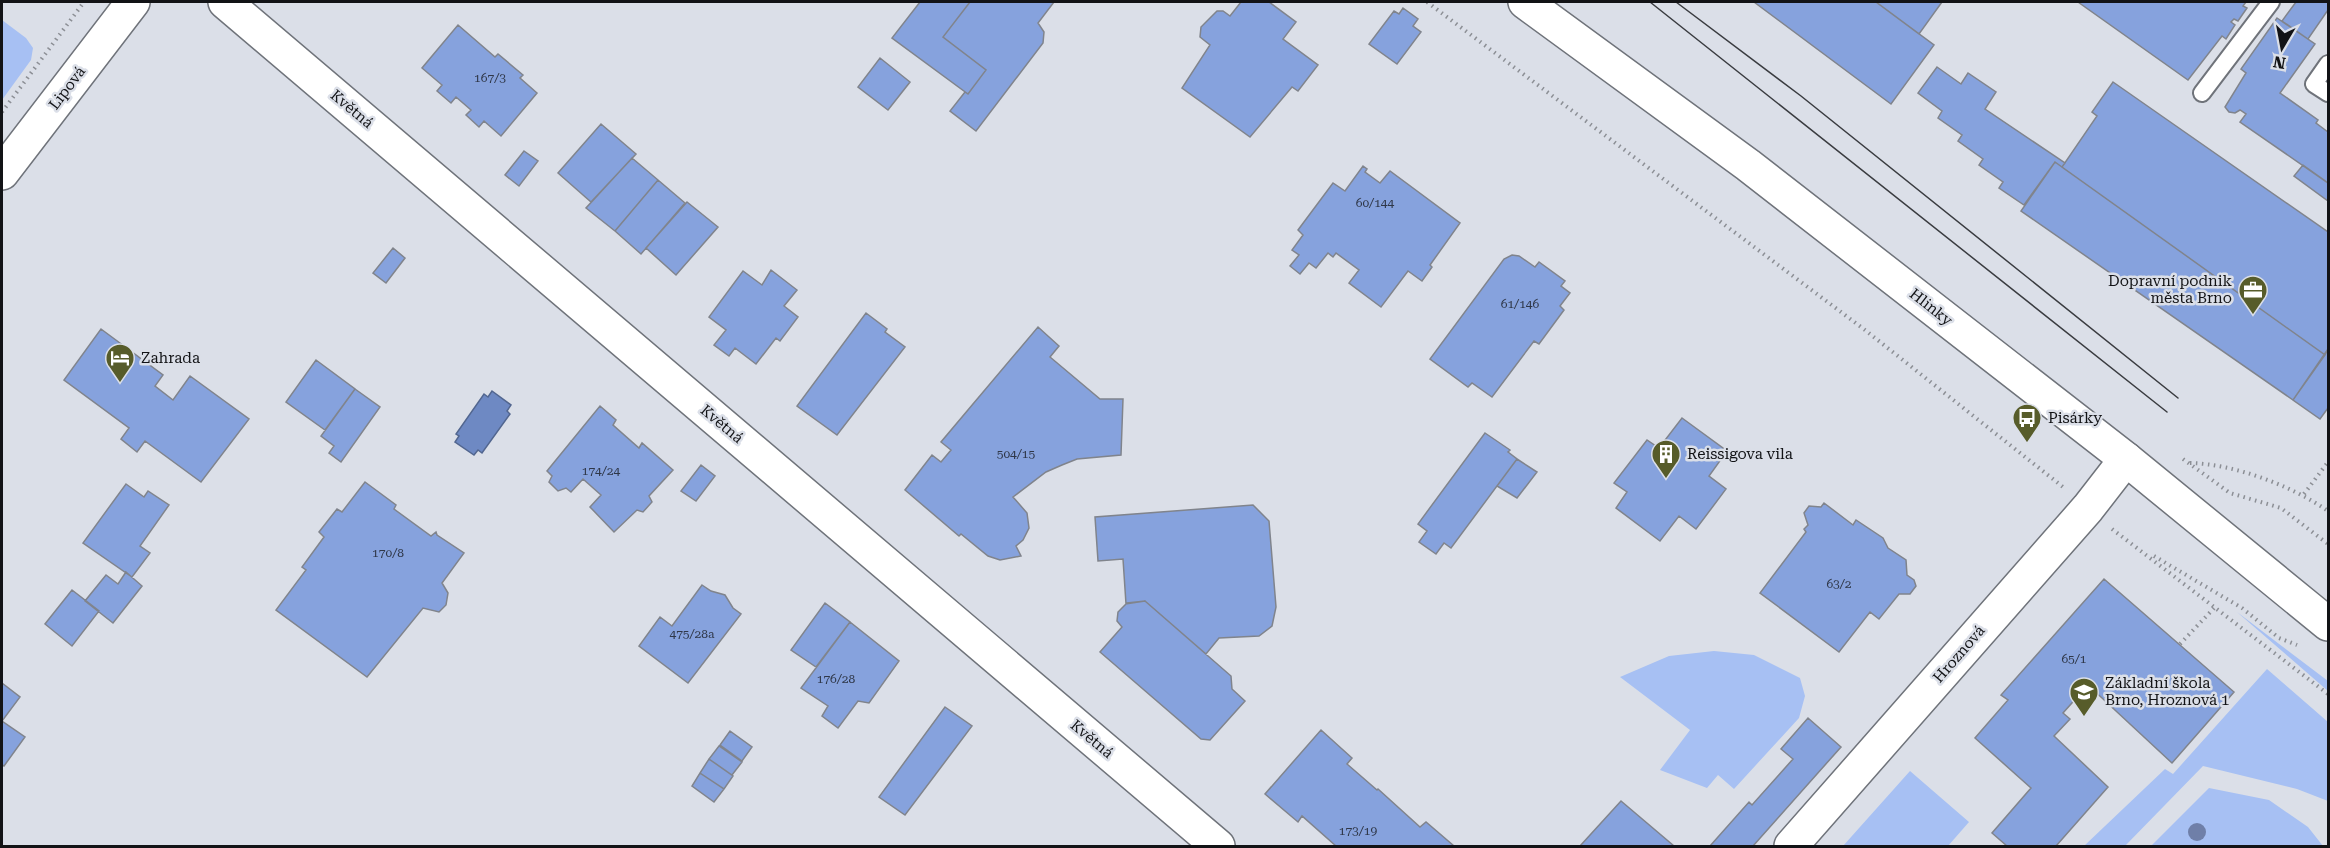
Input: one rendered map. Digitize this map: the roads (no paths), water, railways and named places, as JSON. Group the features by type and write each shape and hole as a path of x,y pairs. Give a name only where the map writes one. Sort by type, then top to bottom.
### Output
{"street":[{"name":"Lipová","path":"2,173 133,2"},
{"name":"Květná","path":"225,2 1218,846"},
{"name":"Hlinky","path":"1525,2 1748,165 2126,459 2328,624"},
{"name":"Hroznová","path":"1791,846 2088,508 2126,459"}],"lane":[{"path":"2202,93 2271,2"},
{"path":"2328,64 2314,84 2328,93"}],"tram line":[{"path":"1650,2 2167,412"},
{"path":"1676,2 1801,96 2178,398"}],"place":[{"name":"Dopravní podnik města Brno","path":"2253,316"},
{"name":"Zahrada","path":"120,384"},
{"name":"Pisárky","path":"2027,444"},
{"name":"Reissigova vila","path":"1666,480"},
{"name":"Základní škola Brno, Hroznová 1","path":"2084,718"}]}
